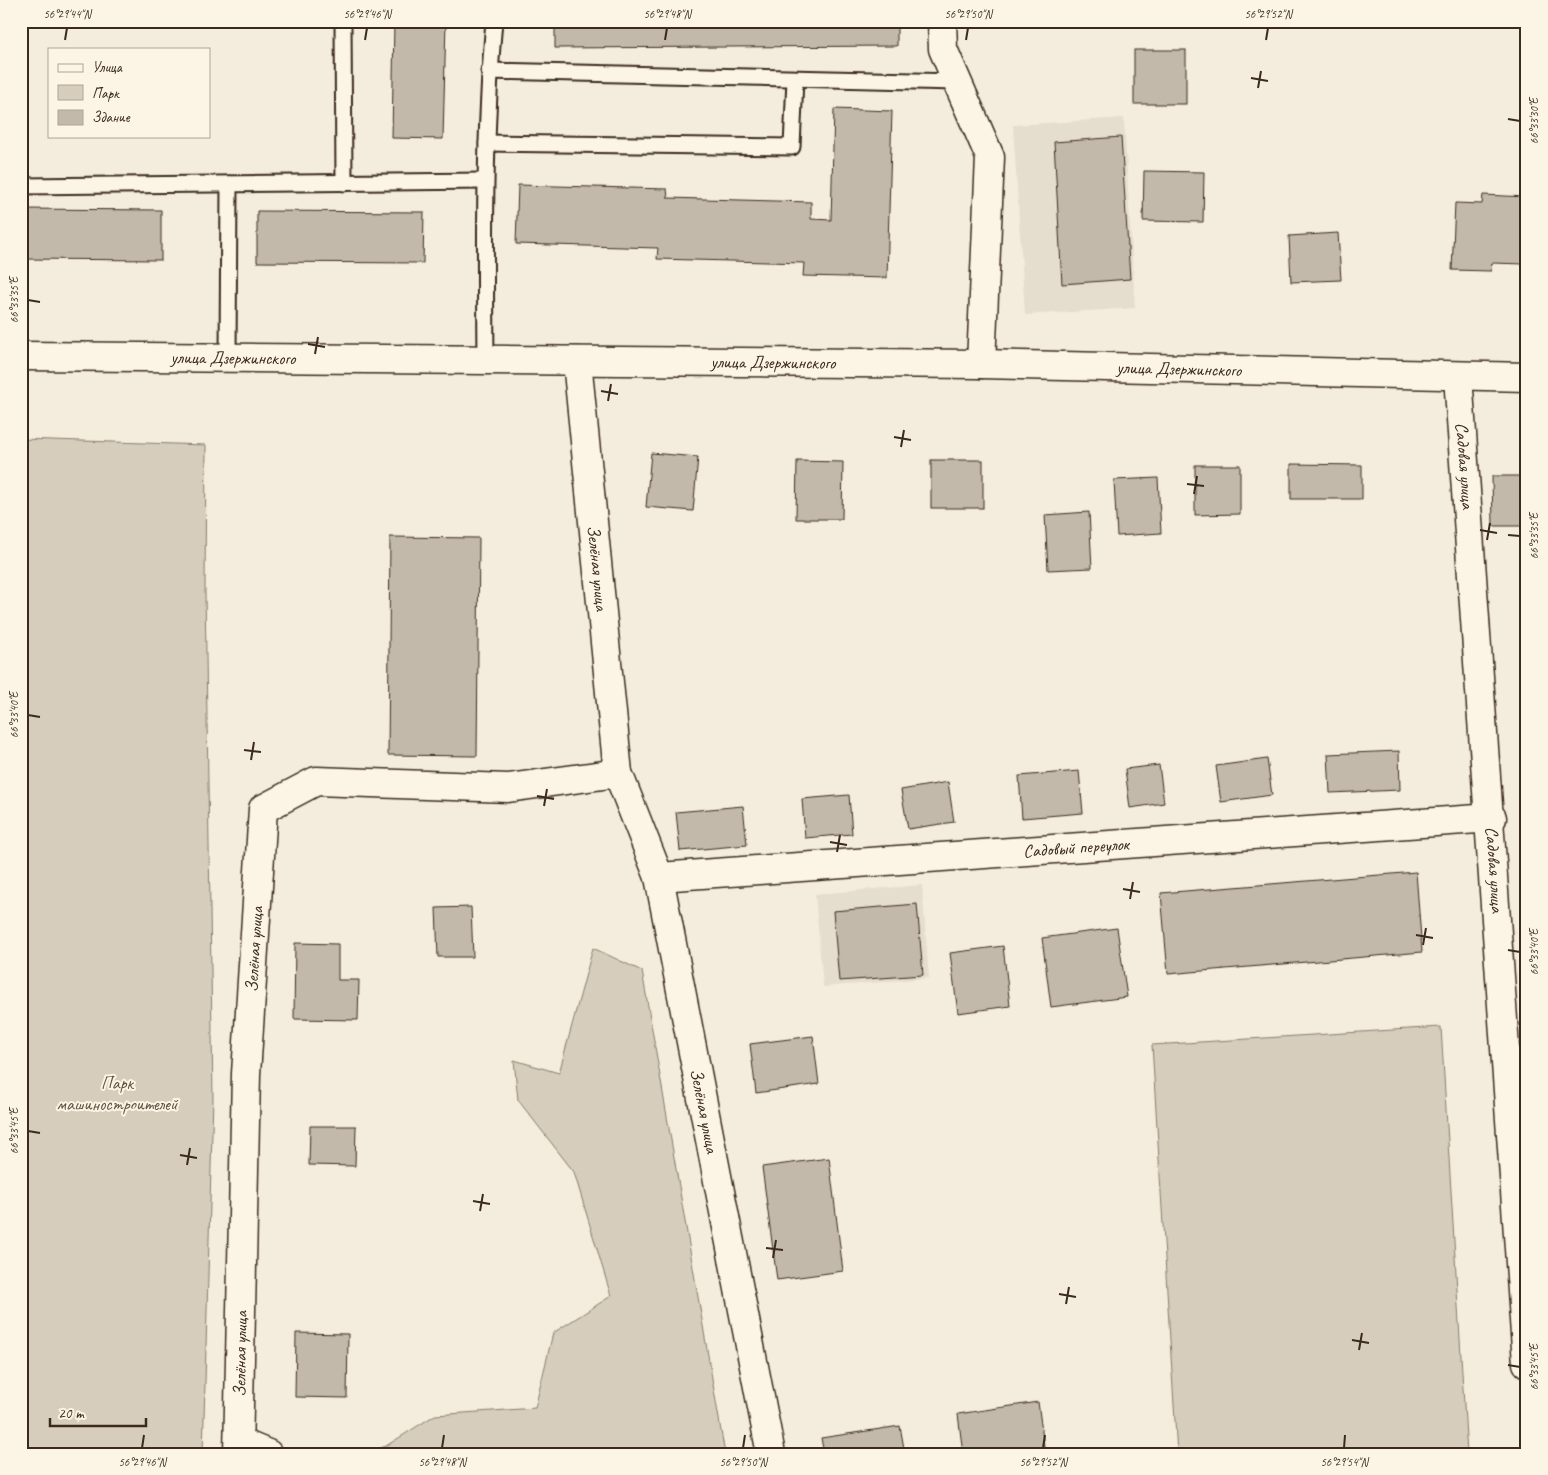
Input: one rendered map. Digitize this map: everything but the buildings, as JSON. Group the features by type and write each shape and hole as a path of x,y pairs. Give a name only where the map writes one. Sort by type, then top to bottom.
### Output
{"street":[{"path":"942,21 943,49 990,157 981,364"},
{"name":"улица Дзержинского","path":"21,356 981,364 1527,378"},
{"name":"Зелёная улица","path":"577,361 618,773 660,877 770,1454"},
{"name":"Садовая улица","path":"1458,376 1492,818 1518,1081 1527,1363"},
{"name":"Зелёная улица","path":"238,1448 246,1074 263,809 316,781 508,788 618,773"},
{"name":"Садовый переулок","path":"660,877 1492,818"},
{"path":"238,1448 268,1454"}],"lane":[{"path":"343,21 344,183"},
{"path":"486,360 485,181 489,71 494,21"},
{"path":"489,71 957,82"},
{"path":"486,143 792,147 795,78"},
{"path":"21,186 485,181"},
{"path":"228,358 229,184"}],"shaded area":[{"path":"1124,118 1135,308 1025,315 1013,125"},
{"path":"922,885 929,978 823,987 815,894"}],"green space":[{"name":"Парк машиностроителей","path":"21,439 206,445 205,591 213,1097 203,1454 21,1454"},
{"path":"593,948 642,971 725,1454 364,1454 386,1446 435,1415 535,1408 553,1333 611,1296 574,1172 518,1100 514,1060 559,1073"},
{"path":"1441,1027 1467,1454 1177,1454 1152,1045"}]}
